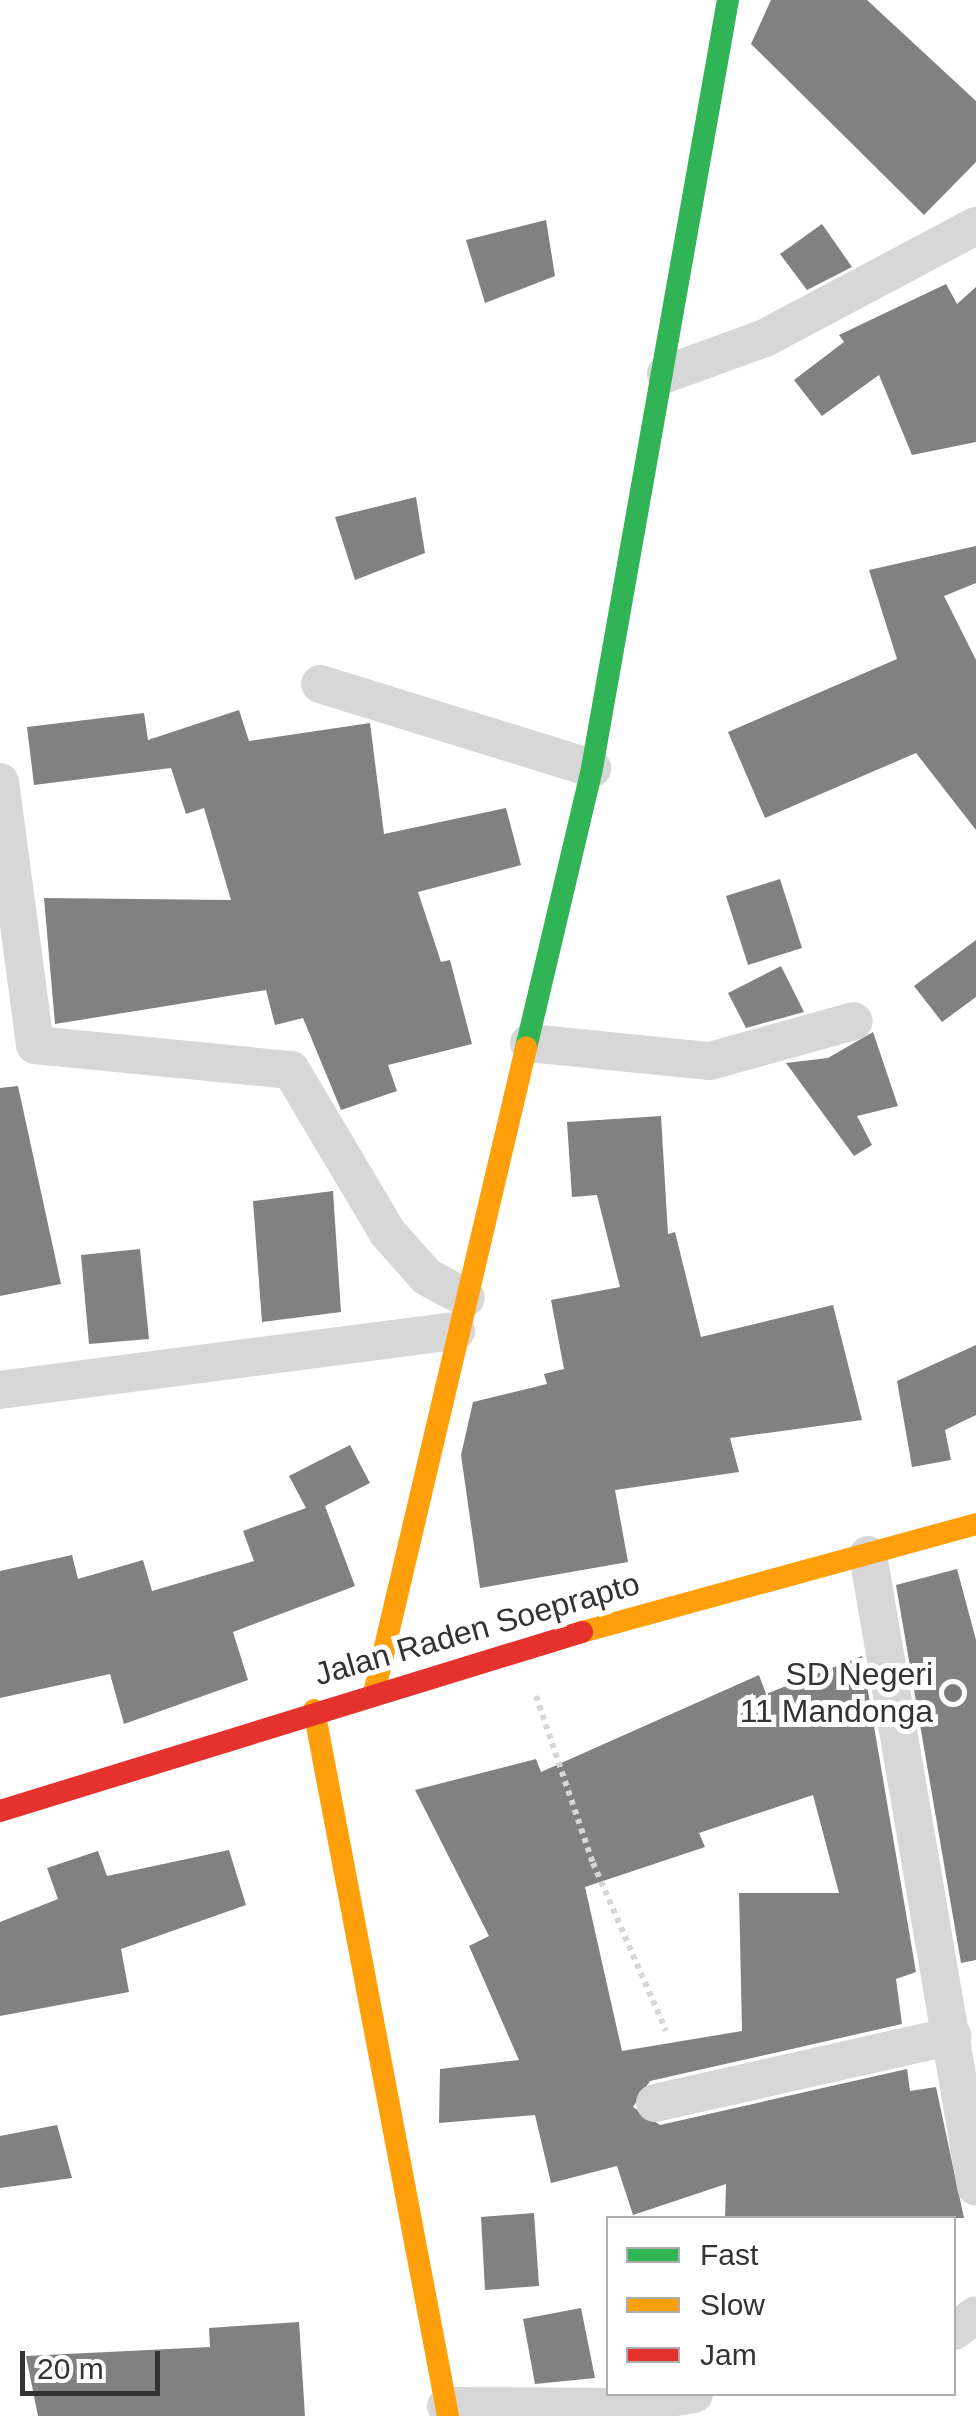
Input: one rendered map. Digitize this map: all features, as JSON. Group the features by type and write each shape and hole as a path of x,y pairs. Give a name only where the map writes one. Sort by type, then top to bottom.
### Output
{"main road":[{"path":"374,1689 592,768 666,374 728,0"},
{"name":"Jalan Raden Soeprapto","path":"0,1811 374,1689 976,1524"},
{"path":"314,1710 447,2411"}],"street":[{"path":"666,374 765,338 976,226"},
{"path":"320,684 592,768"},
{"path":"0,782 35,1045 291,1070 387,1232 461,1314"},
{"path":"529,1043 710,1061 854,1021"},
{"path":"0,1390 461,1314"},
{"path":"868,1555 976,2187"},
{"path":"655,2103 952,2036"},
{"path":"447,2411 616,2407 682,2396"}],"path":[{"path":"520,1648 593,1863 666,2031"}],"building":[{"path":"771,0 867,0 976,101 976,162 924,215 751,44"},
{"path":"546,220 555,276 485,303 466,240"},
{"path":"822,224 852,267 807,290 780,254"},
{"path":"946,284 957,304 976,287 976,442 912,455 879,375 822,416 794,380 844,342 839,335"},
{"path":"416,497 425,553 355,580 335,517"},
{"path":"976,546 976,583 944,596 976,660 976,830 916,753 765,818 728,732 897,659 869,570"},
{"path":"239,710 249,741 370,723 384,834 506,808 521,865 418,892 441,962 450,960 472,1044 388,1065 397,1091 341,1110 303,1018 275,1025 266,990 55,1024 44,898 231,900 204,808 186,814 171,768 34,785 27,727 144,713 148,740"},
{"path":"780,879 802,948 748,965 726,896"},
{"path":"976,940 976,997 942,1022 914,986"},
{"path":"781,966 804,1012 746,1028 728,993"},
{"path":"873,1032 898,1106 857,1116 872,1145 854,1156 786,1063 828,1058"},
{"path":"18,1086 61,1284 0,1296 0,1088"},
{"path":"661,1116 668,1234 675,1232 701,1337 833,1305 862,1420 730,1438 739,1472 615,1490 628,1562 480,1588 461,1455 473,1402 547,1384 544,1374 564,1369 551,1300 620,1287 597,1195 572,1197 567,1122"},
{"path":"333,1191 341,1312 262,1322 253,1201"},
{"path":"140,1249 149,1339 89,1344 81,1255"},
{"path":"976,1345 976,1415 945,1430 951,1460 912,1467 897,1381"},
{"path":"350,1445 370,1483 325,1506 355,1586 233,1632 248,1680 124,1724 110,1674 0,1698 0,1571 72,1555 78,1579 143,1560 152,1591 254,1561 243,1531 306,1508 289,1476"},
{"path":"957,1569 976,1640 976,1960 961,1963 896,1585"},
{"path":"862,1656 916,1972 896,1979 902,2024 650,2081 633,2107 660,2125 907,2069 910,2091 936,2087 964,2218 725,2216 726,2184 633,2215 617,2166 551,2183 535,2115 439,2123 440,2069 519,2060 469,1946 489,1936 415,1790 536,1759 541,1772 759,1675 766,1694","holes":["813,1795 839,1893 739,1893 742,2031 622,2051 585,1887 705,1847 699,1833"]},
{"path":"229,1850 246,1905 121,1949 129,1992 0,2016 0,1922 58,1899 47,1868 98,1851 107,1876"},
{"path":"57,2125 72,2178 0,2188 0,2136"},
{"path":"534,2213 539,2286 485,2290 481,2217"},
{"path":"581,2308 595,2378 535,2384 523,2319"},
{"path":"299,2322 305,2416 38,2416 26,2356 210,2347 209,2328"}],"traffic: fast":[{"path":"526,1048 592,768 728,0"}],"traffic: slow":[{"path":"375,1689 526,1048"},
{"path":"582,1632 976,1524"},
{"path":"314,1710 448,2416"}],"traffic: jam":[{"path":"0,1811 582,1632"}],"place":[{"name":"SD Negeri 11 Mandonga","path":"953,1693"}]}
